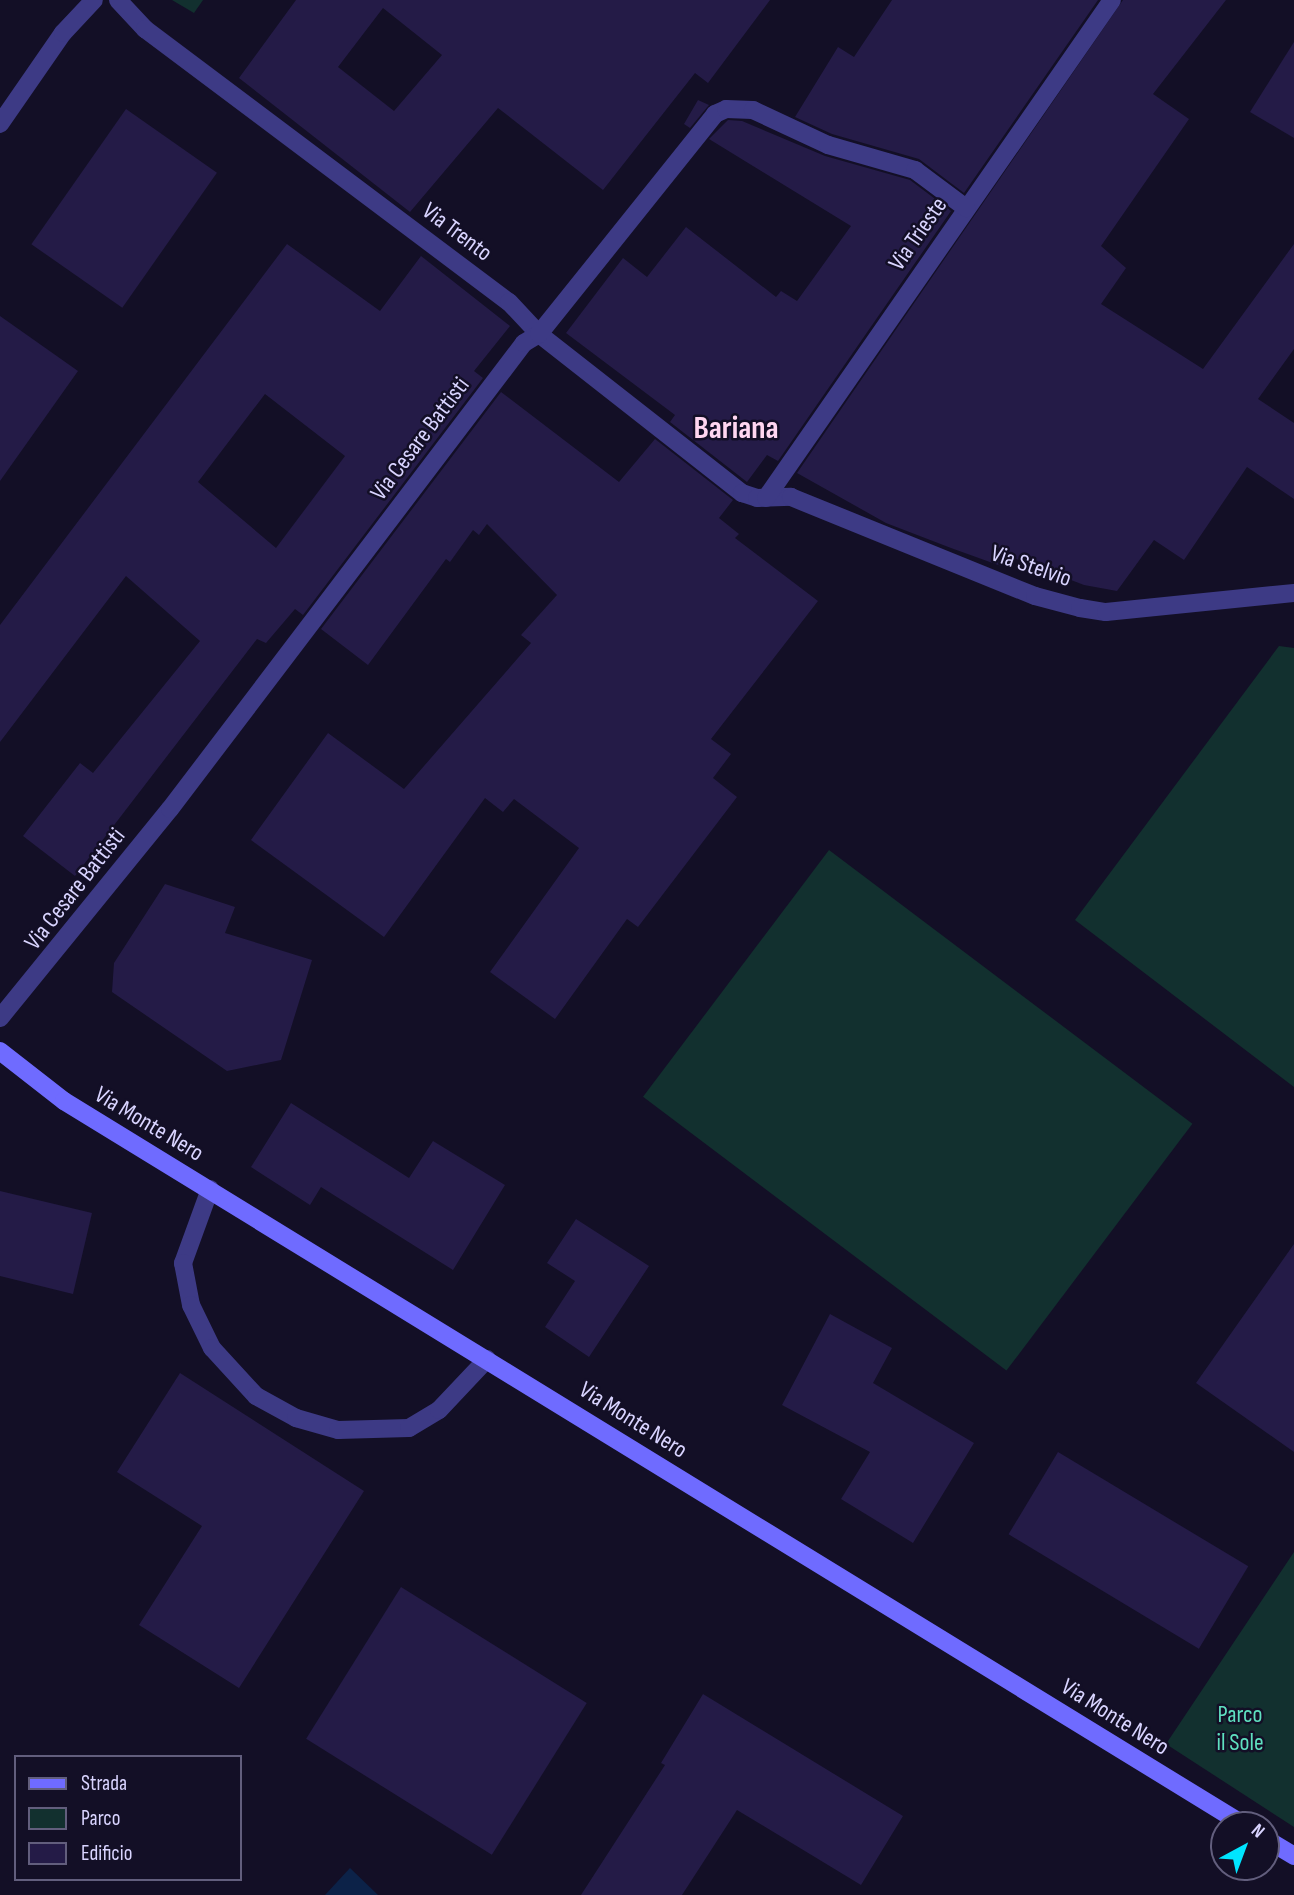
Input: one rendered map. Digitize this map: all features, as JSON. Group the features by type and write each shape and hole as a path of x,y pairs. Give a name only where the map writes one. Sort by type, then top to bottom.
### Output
{"street":[{"path":"0,124 63,33 94,0"},
{"name":"Via Trento","path":"118,0 145,29 509,302 539,334 742,493 765,498"},
{"name":"Via Trieste","path":"765,498 1112,0"},
{"name":"Via Cesare Battisti","path":"0,1018 170,809 524,343 539,334 703,126 726,109 753,110 828,145 915,170 966,208"},
{"name":"Via Stelvio","path":"765,498 791,497 1035,596 1080,608 1106,612 1294,593"},
{"name":"Via Monte Nero","path":"0,1051 64,1101 1221,1811"},
{"path":"210,1189 183,1263 191,1305 212,1348 256,1396 296,1418 338,1430 409,1428 439,1410 487,1359"}],"green space":[{"path":"172,0 203,0 194,13"},
{"path":"1279,646 1294,648 1294,1087 1075,920"},
{"path":"829,850 1192,1124 1006,1371 643,1097"},
{"name":"Parco il Sole","path":"1294,1552 1294,1827 1280,1818 1280,1811 1269,1811 1166,1744"}],"water":[{"path":"350,1868 378,1895 325,1895"}],"building":[{"path":"296,0 770,0 708,83 695,73 603,190 498,108 410,212 239,78","holes":["383,8 442,55 394,111 338,67"]},
{"path":"892,0 1098,0 964,193 919,159 832,134 795,117 838,47 854,57"},
{"path":"1123,0 1226,0 1153,94 1189,119 1101,246 1126,268 1101,304 1203,369 1294,244 1294,349 1258,399 1294,423 1294,499 1247,467 1184,560 1154,540 1117,591 1084,585 1006,555 1001,566 951,548 886,523 797,473"},
{"path":"1294,42 1294,138 1250,112"},
{"path":"698,100 709,105 690,128 684,124"},
{"path":"126,109 217,173 122,308 31,244"},
{"path":"728,120 742,121 825,156 910,180 951,211 778,461 767,455 747,482 670,422 675,415 566,333 623,258 647,277 686,227 776,297 781,291 797,301 851,226 709,139"},
{"path":"287,244 380,311 421,256 510,326 474,371 483,378 303,615 295,609 266,643 257,639 75,876 23,836 80,763 93,773 200,641 126,576 0,742 0,625","holes":["265,394 345,456 276,548 198,482"]},
{"path":"0,316 78,371 0,481"},
{"path":"501,392 619,482 655,439 733,500 719,518 739,534 735,538 818,601 711,739 731,754 713,778 737,797 638,927 627,919 555,1019 490,972 579,848 514,799 503,812 485,798 384,937 251,840 328,733 404,789 531,643 521,635 557,595 487,524 479,535 473,530 450,562 446,559 368,665 321,629"},
{"path":"165,884 235,907 225,933 312,960 281,1060 227,1071 112,992 114,963"},
{"path":"291,1103 409,1178 433,1141 505,1185 453,1270 321,1187 310,1205 251,1167"},
{"path":"0,1191 92,1213 73,1294 0,1276"},
{"path":"576,1219 649,1266 589,1357 545,1327 575,1281 547,1263"},
{"path":"1294,1244 1294,1452 1196,1383"},
{"path":"830,1314 892,1348 873,1383 974,1443 913,1543 841,1499 870,1452 782,1405"},
{"path":"180,1373 364,1491 239,1688 139,1625 202,1526 117,1472"},
{"path":"1058,1452 1248,1566 1199,1649 1009,1534"},
{"path":"401,1587 587,1703 492,1855 306,1739"},
{"path":"703,1694 903,1816 861,1885 737,1810 682,1895 581,1895 665,1765 661,1763"}],"district":[{"name":"Bariana","path":"736,429"}]}
